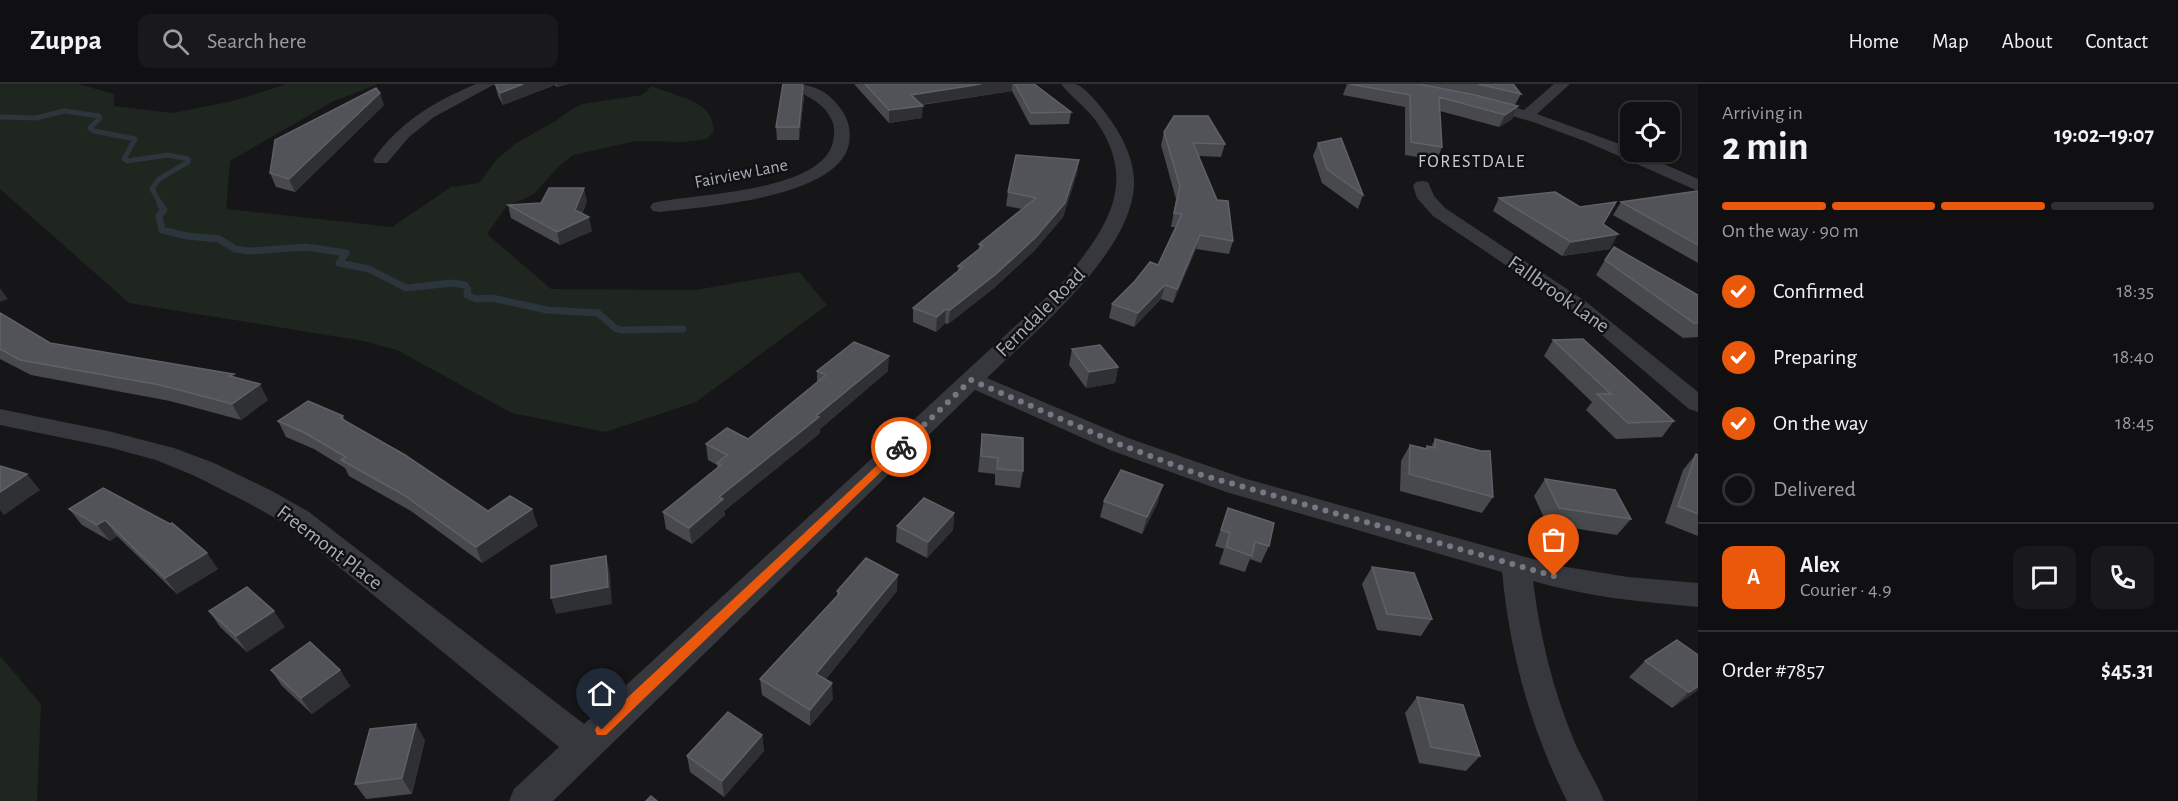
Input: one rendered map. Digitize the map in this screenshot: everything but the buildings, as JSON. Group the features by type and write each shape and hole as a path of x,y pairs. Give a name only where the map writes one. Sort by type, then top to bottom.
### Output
{"street":[{"path":"381,160 420,118 441,104 488,84"},
{"name":"Fairview Lane","path":"659,207 772,189 801,180 824,167 842,146 842,127 830,106 819,96 797,84"},
{"name":"Ferndale Road","path":"527,801 1069,287 1100,247 1123,203 1125,180 1121,158 1114,138 1093,106 1068,84"},
{"path":"1527,115 1563,84"},
{"path":"1466,100 1527,115 1602,141 1698,186"},
{"name":"Fallbrook Lane","path":"1422,186 1426,198 1439,212 1586,311 1698,404"},
{"path":"971,380 1119,444 1195,473 1516,567 1592,583 1698,595"},
{"name":"Freemont Place","path":"0,417 144,448 191,464 246,488 299,519 585,746"},
{"path":"1516,567 1524,633 1532,669 1552,733 1586,801"}],"shaded area":[{"path":"0,84 78,84 114,94 114,106 172,113 233,101 287,84 378,84 332,102 230,161 226,209 392,227 451,187 479,183 496,160 515,144 572,109 583,104 642,95 652,86 693,101 702,107 712,122 713,133 707,139 683,142 636,141 573,155 558,167 534,194 506,207 487,234 551,289 695,290 799,272 827,305 696,402 605,432 512,413 397,350 364,341 129,303 0,189"},
{"path":"0,656 41,704 37,801 0,801"}],"waterway":[{"path":"0,117 36,118 64,111 99,116 100,118 90,128 94,131 135,139 124,159 127,161 168,155 188,159 188,162 159,179 152,189 161,205"},
{"path":"160,204 164,210 159,216 162,230 187,236 219,239 235,249 250,251 306,247 346,253 339,263 369,269 406,288 452,283 465,285 468,289 467,295 476,299 492,298 547,310 598,313 615,328 621,330 683,329"}],"way so far":[{"path":"901,447 971,380 1082,429 1195,473 1516,567 1554,576"}],"district":[{"name":"FORESTDALE","path":"1472,161"}],"route":[{"path":"602,730 901,447"}]}
